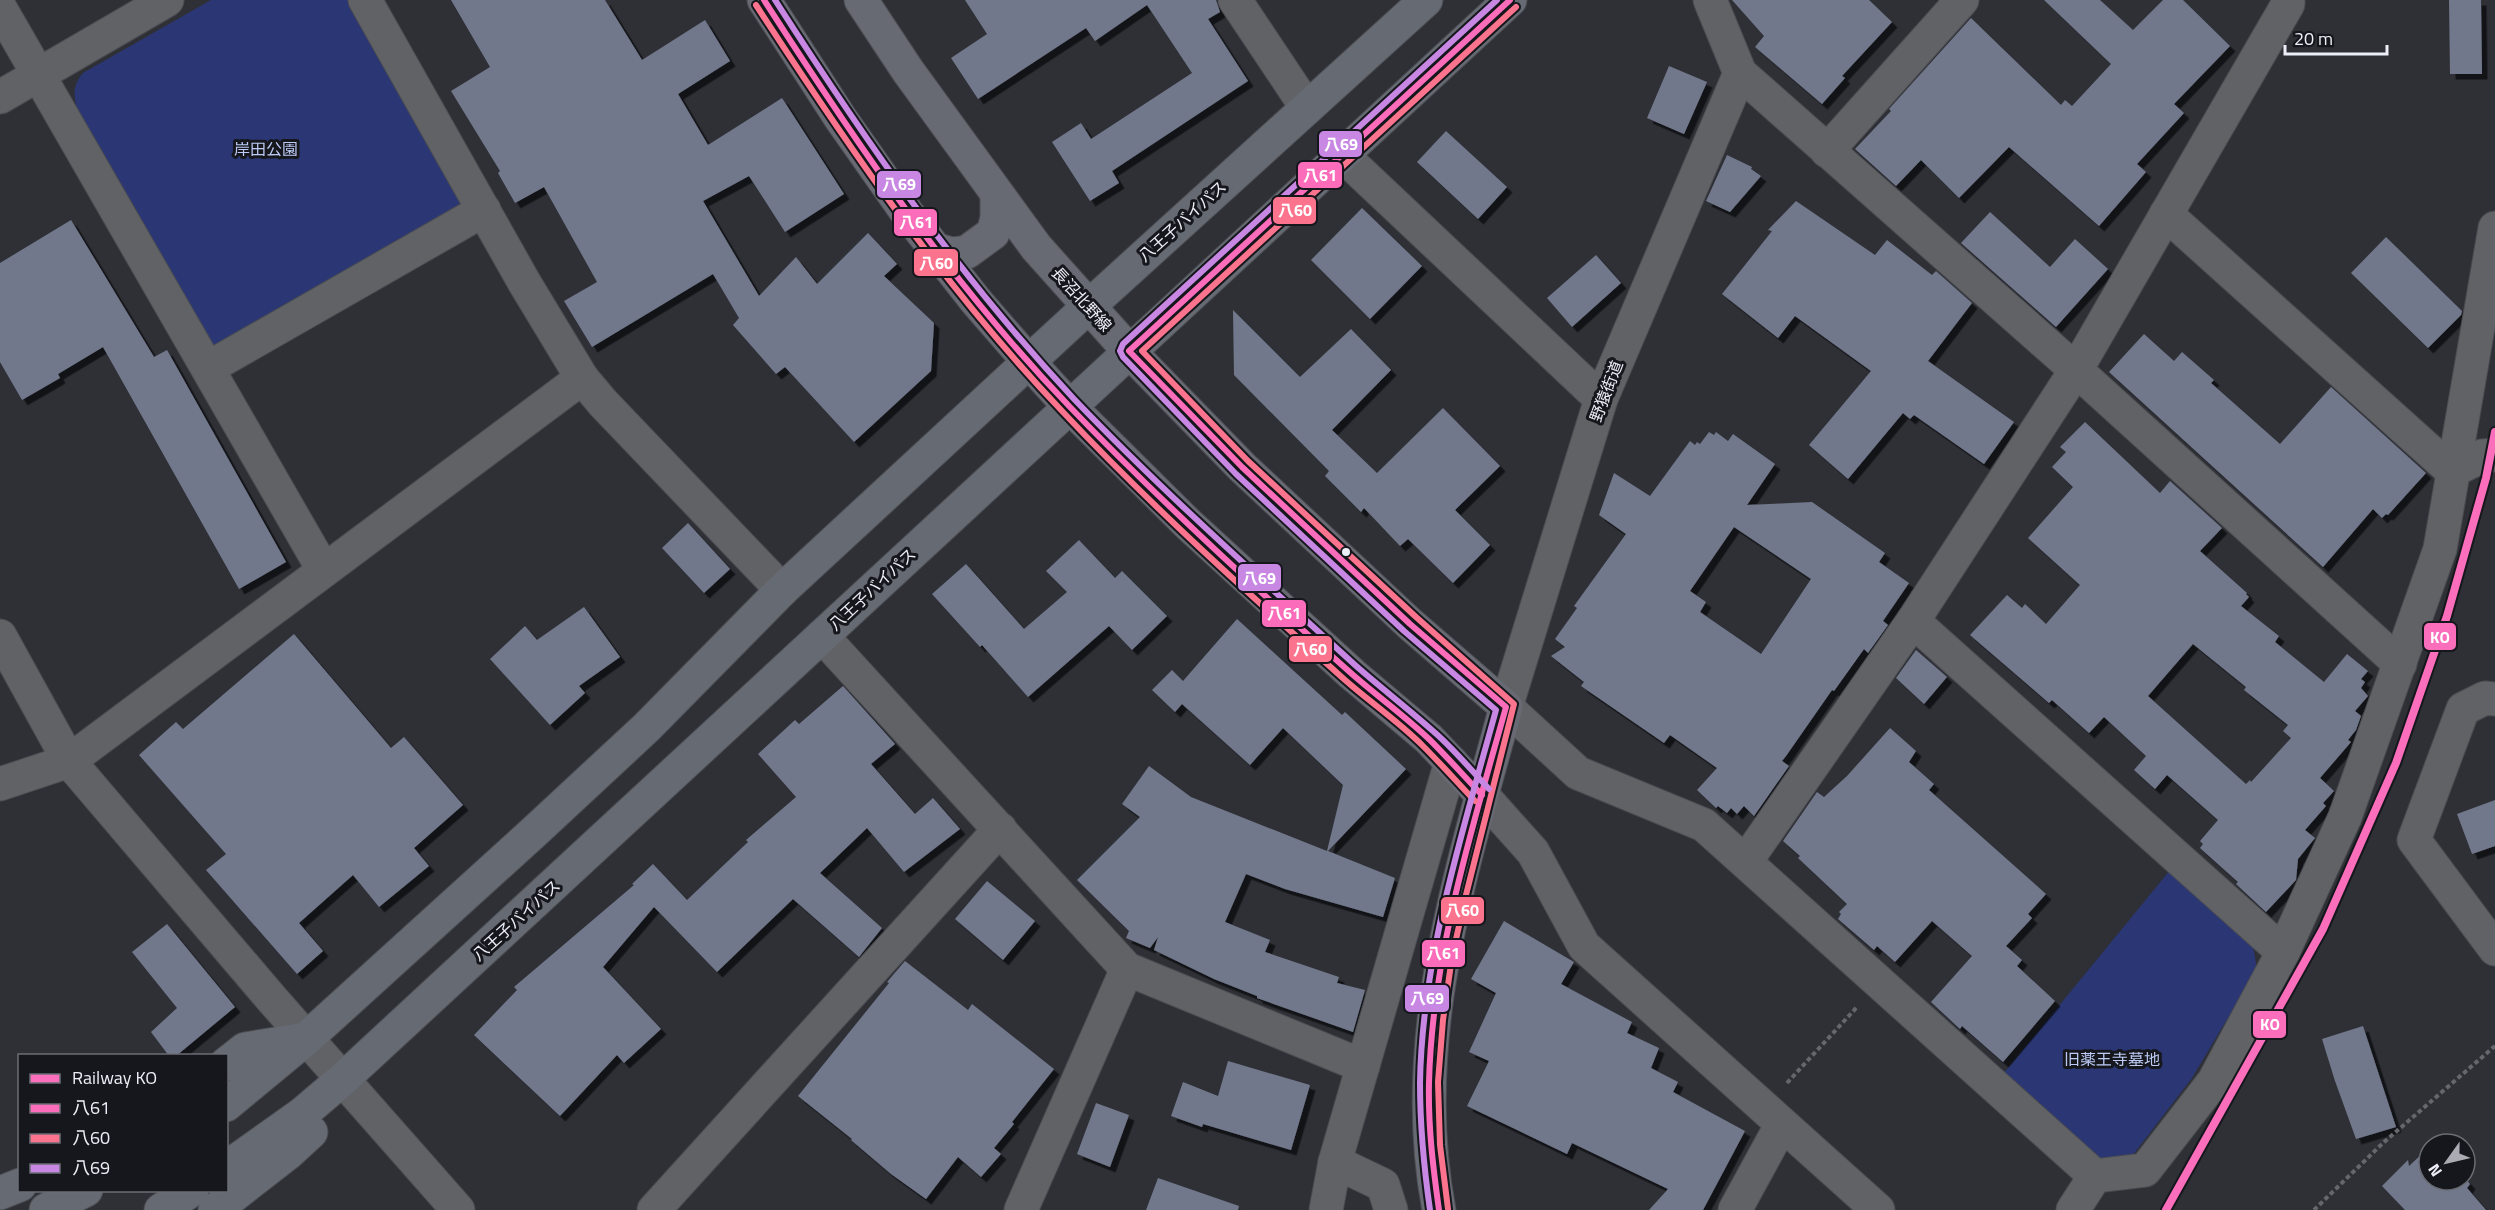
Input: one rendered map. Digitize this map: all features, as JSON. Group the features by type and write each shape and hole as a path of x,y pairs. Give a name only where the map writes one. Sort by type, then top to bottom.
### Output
{"highway":[{"name":"八王子バイパス","path":"228,1102 307,1038 647,727 782,590 1088,307 1426,0"},
{"name":"八王子バイパス","path":"228,1167 302,1114 343,1079 573,869 1069,406 1510,0"},
{"path":"228,1062 245,1049 307,1038"},
{"path":"215,1210 287,1154 315,1128 343,1079"},
{"path":"0,1193 18,1186"},
{"path":"46,1210 84,1192"},
{"path":"161,1210 190,1192"}],"main road":[{"path":"764,0 841,119 907,213 976,301 1029,362 1069,406 1187,523 1352,674 1429,739 1482,795"},
{"name":"長沼北野線","path":"861,0 908,71 1036,247 1088,307 1242,467 1410,624 1506,707"},
{"path":"938,250 952,254 967,252 993,233 998,218 997,194"},
{"name":"野猿街道","path":"1439,1210 1430,1151 1430,1079 1438,979 1453,906 1506,707"}],"street":[{"path":"0,97 167,0"},
{"path":"365,0 582,378 603,403 782,590"},
{"path":"1235,0 1307,108"},
{"path":"1710,0 1740,73 2076,370 2400,664"},
{"path":"1827,151 1962,0"},
{"path":"1746,861 1913,621 2076,370 2288,4 2288,0"},
{"path":"0,8 323,569"},
{"name":"野猿街道","path":"1506,707 1601,399 1740,73"},
{"path":"1341,154 1601,399"},
{"path":"208,368 484,210"},
{"path":"2166,214 2452,471"},
{"path":"1506,707 1578,773 1704,825 2095,1176 2145,1170 2214,1081 2283,952 2345,817 2440,549 2495,228"},
{"path":"0,784 69,761 323,569 582,378"},
{"path":"2452,471 2482,456 2495,454"},
{"path":"1913,621 2283,952"},
{"path":"0,636 69,761 458,1210"},
{"path":"822,636 1127,969 1363,1066"},
{"path":"2495,699 2485,698 2463,709 2414,840 2495,949"},
{"path":"1326,1210 1335,1162 1451,762"},
{"path":"1482,795 1533,852 1584,946 1878,1210"},
{"path":"654,1210 1000,829"},
{"path":"1021,1210 1127,969"},
{"path":"1735,1210 1773,1115"},
{"path":"1335,1162 1383,1185 1391,1210"},
{"path":"2073,1210 2095,1176"}],"path":[{"path":"1773,1115 1880,982"},
{"path":"2314,1210 2383,1143 2495,1046"}],"green space":[{"name":"岸田公園","path":"211,0 349,0 463,204 229,346 212,344 201,329 77,108 75,94 77,82 83,73"},
{"name":"旧薬王寺墓地","path":"2171,869 2252,940 2257,969 2192,1078 2129,1160 2102,1161 2004,1073"}],"building":[{"path":"451,0 605,0 642,60 705,20 730,61 678,94 708,145 782,98 844,194 785,232 749,176 703,201 759,296 796,257 817,284 868,233 897,264 884,276 934,323 931,371 854,442 785,367 776,374 733,325 739,318 713,274 592,347 564,301 597,282 544,187 515,203 498,173 500,171 451,91 490,67"},
{"path":"965,0 1216,0 1220,12 1208,19 1248,81 1112,171 1119,183 1090,201 1052,142 1081,123 1091,139 1192,73 1147,5 1095,41 1086,28 978,99 951,58 987,34"},
{"path":"1732,0 1869,0 1892,22 1842,76 1845,78 1822,104 1755,47 1764,36"},
{"path":"2044,0 2100,0 2133,30 2163,0 2183,0 2230,46 2174,104 2184,113 2137,164 2146,172 2099,226 2009,147 1959,198 1921,160 1896,186 1855,149 1971,18 2061,105 2065,100 2072,106 2111,64"},
{"path":"2449,0 2481,0 2482,74 2450,74"},
{"path":"1669,66 1707,82 1684,134 1647,118"},
{"path":"1446,131 1507,187 1478,219 1417,162"},
{"path":"1727,155 1752,167 1751,169 1761,176 1730,212 1706,201"},
{"path":"1796,201 1875,255 1887,240 1932,275 1936,271 1972,303 1928,361 2014,422 1984,464 1914,415 1910,419 1903,413 1848,479 1809,445 1871,371 1795,316 1778,338 1722,294 1772,231 1768,230"},
{"path":"1362,208 1422,266 1370,319 1311,260"},
{"path":"1990,212 2050,267 2075,239 2108,269 2056,327 1961,243"},
{"path":"71,220 154,357 167,350 286,562 239,589 103,347 58,374 60,378 22,400 0,362 0,263"},
{"path":"2386,237 2462,311 2461,315 2428,348 2351,273"},
{"path":"1596,255 1621,283 1572,327 1547,298"},
{"path":"1233,310 1300,377 1351,329 1391,370 1332,430 1377,473 1443,408 1500,466 1455,510 1490,545 1453,583 1408,539 1400,546 1364,508 1361,512 1325,476 1329,471 1234,375"},
{"path":"2144,334 2174,361 2182,352 2214,380 2211,383 2280,444 2331,387 2426,473 2388,515 2382,518 2373,509 2323,567 2109,372"},
{"path":"2085,422 2160,493 2170,481 2222,528 2200,551 2247,593 2249,597 2241,606 2279,636 2275,642 2324,682 2347,654 2368,671 2361,679 2365,682 2361,688 2368,696 2355,711 2361,716 2356,730 2348,740 2351,742 2320,778 2334,791 2323,803 2326,806 2305,830 2315,838 2298,859 2296,880 2266,912 2236,884 2238,882 2200,848 2203,844 2200,841 2218,820 2167,775 2155,789 2134,770 2146,756 2104,717 2089,733 2052,700 2049,703 1970,635 2007,595 2022,608 2025,604 2046,624 2080,585 2028,538 2073,487 2052,467 2066,452 2060,447","holes":["2193,644 2246,687 2244,690 2288,725 2283,731 2291,738 2251,782 2250,780 2246,784 2148,696"]},
{"path":"1709,432 1714,435 1716,432 1728,441 1733,434 1775,464 1747,505 1812,502 1885,553 1879,562 1909,583 1883,621 1888,625 1868,653 1864,649 1834,691 1832,690 1782,761 1789,766 1754,816 1744,806 1737,814 1731,808 1727,813 1718,806 1716,808 1697,790 1717,768 1670,735 1664,743 1581,686 1584,682 1551,656 1565,647 1555,639 1577,608 1574,606 1626,534 1599,515 1614,473 1650,496 1690,441 1695,445 1697,442 1700,444","holes":["1734,527 1811,579 1761,654 1700,612 1706,602 1690,591"]},
{"path":"688,523 730,569 704,593 662,548"},
{"path":"1079,540 1115,578 1122,571 1167,616 1132,650 1109,626 1028,697 982,645 980,647 932,594 966,564 1024,629 1067,592 1046,571"},
{"path":"584,607 620,657 579,686 585,693 550,725 490,659 525,626 537,640"},
{"path":"1237,619 1342,715 1345,712 1406,769 1328,851 1395,878 1383,917 1285,889 1246,874 1225,922 1270,940 1265,952 1339,977 1337,983 1365,990 1353,1032 1257,998 1257,996 1214,979 1154,950 1158,937 1150,948 1126,938 1129,931 1077,880 1140,817 1122,804 1149,766 1191,797 1327,851 1343,785 1283,728 1250,765 1182,704 1175,712 1152,690 1172,670 1183,681"},
{"path":"294,634 391,748 404,737 463,805 414,848 429,866 379,907 353,875 299,923 323,951 297,974 206,870 226,854 139,755 176,722 183,729"},
{"path":"1916,650 1947,677 1924,704 1896,678"},
{"path":"843,686 895,744 871,764 915,814 933,798 960,829 904,872 867,828 820,873 882,928 859,957 793,899 717,972 654,907 603,967 661,1029 624,1063 617,1055 560,1116 474,1035 517,990 514,987 634,885 632,884 653,864 687,900 748,842 746,840 796,797 758,754 795,720 799,724"},
{"path":"1890,728 1916,751 1909,762 1934,784 1929,790 2046,894 2028,914 2032,918 2006,946 2022,960 2017,966 2055,1001 2003,1062 1962,1026 1960,1029 1931,1002 1972,956 1932,921 1895,962 1877,946 1874,950 1838,919 1841,914 1839,912 1847,904 1783,841 1817,792 1824,797 1847,776"},
{"path":"2495,800 2495,846 2472,854 2457,814"},
{"path":"987,881 1035,921 1003,960 955,919"},
{"path":"1504,921 1574,962 1561,984 1632,1022 1627,1033 1659,1048 1651,1068 1678,1082 1673,1092 1745,1131 1703,1210 1649,1210 1668,1189 1572,1143 1567,1154 1467,1106 1489,1061 1469,1052 1496,993 1471,979"},
{"path":"167,924 235,1007 178,1054 168,1054 151,1032 177,1008 132,952"},
{"path":"905,961 968,1010 972,1004 1054,1069 994,1148 1001,1154 981,1177 958,1157 926,1199 891,1174 798,1096"},
{"path":"2363,1026 2396,1127 2356,1139 2322,1039"},
{"path":"1228,1061 1310,1085 1291,1150 1203,1124 1202,1127 1171,1116 1183,1082 1218,1096"},
{"path":"1096,1103 1129,1115 1110,1167 1077,1154"},
{"path":"2417,1159 2417,1192 2470,1192 2486,1210 2405,1210 2382,1186 2408,1160 2409,1166"},
{"path":"1158,1178 1239,1206 1238,1210 1146,1210"}],"rail line":[{"name":"KO","path":"2166,1210 2323,929 2396,763 2447,616 2486,478 2495,432"}],"transit line":[{"name":"八61","path":"764,0 870,159 907,210 984,311 1026,359 1103,441 1172,509 1316,642 1420,731 1482,795"},
{"name":"八69","path":"775,0 879,156 952,256 1074,399 1177,501 1355,665 1440,738 1489,789"},
{"name":"八69","path":"1430,1210 1423,1147 1420,1083 1422,1036 1428,989 1446,895 1496,710 1404,631 1236,474 1123,357 1120,351 1123,344 1497,0"},
{"name":"八61","path":"1439,1210 1431,1146 1429,1099 1432,1035 1438,987 1467,846 1506,707 1410,624 1242,467 1129,351 1510,0"},
{"name":"八60","path":"756,5 826,111 900,215 977,315 1019,364 1165,515 1345,680 1414,737 1475,801"},
{"name":"八60","path":"1448,1209 1440,1145 1438,1082 1443,1020 1452,957 1514,704 1416,617 1248,461 1142,351 1516,7"}]}
